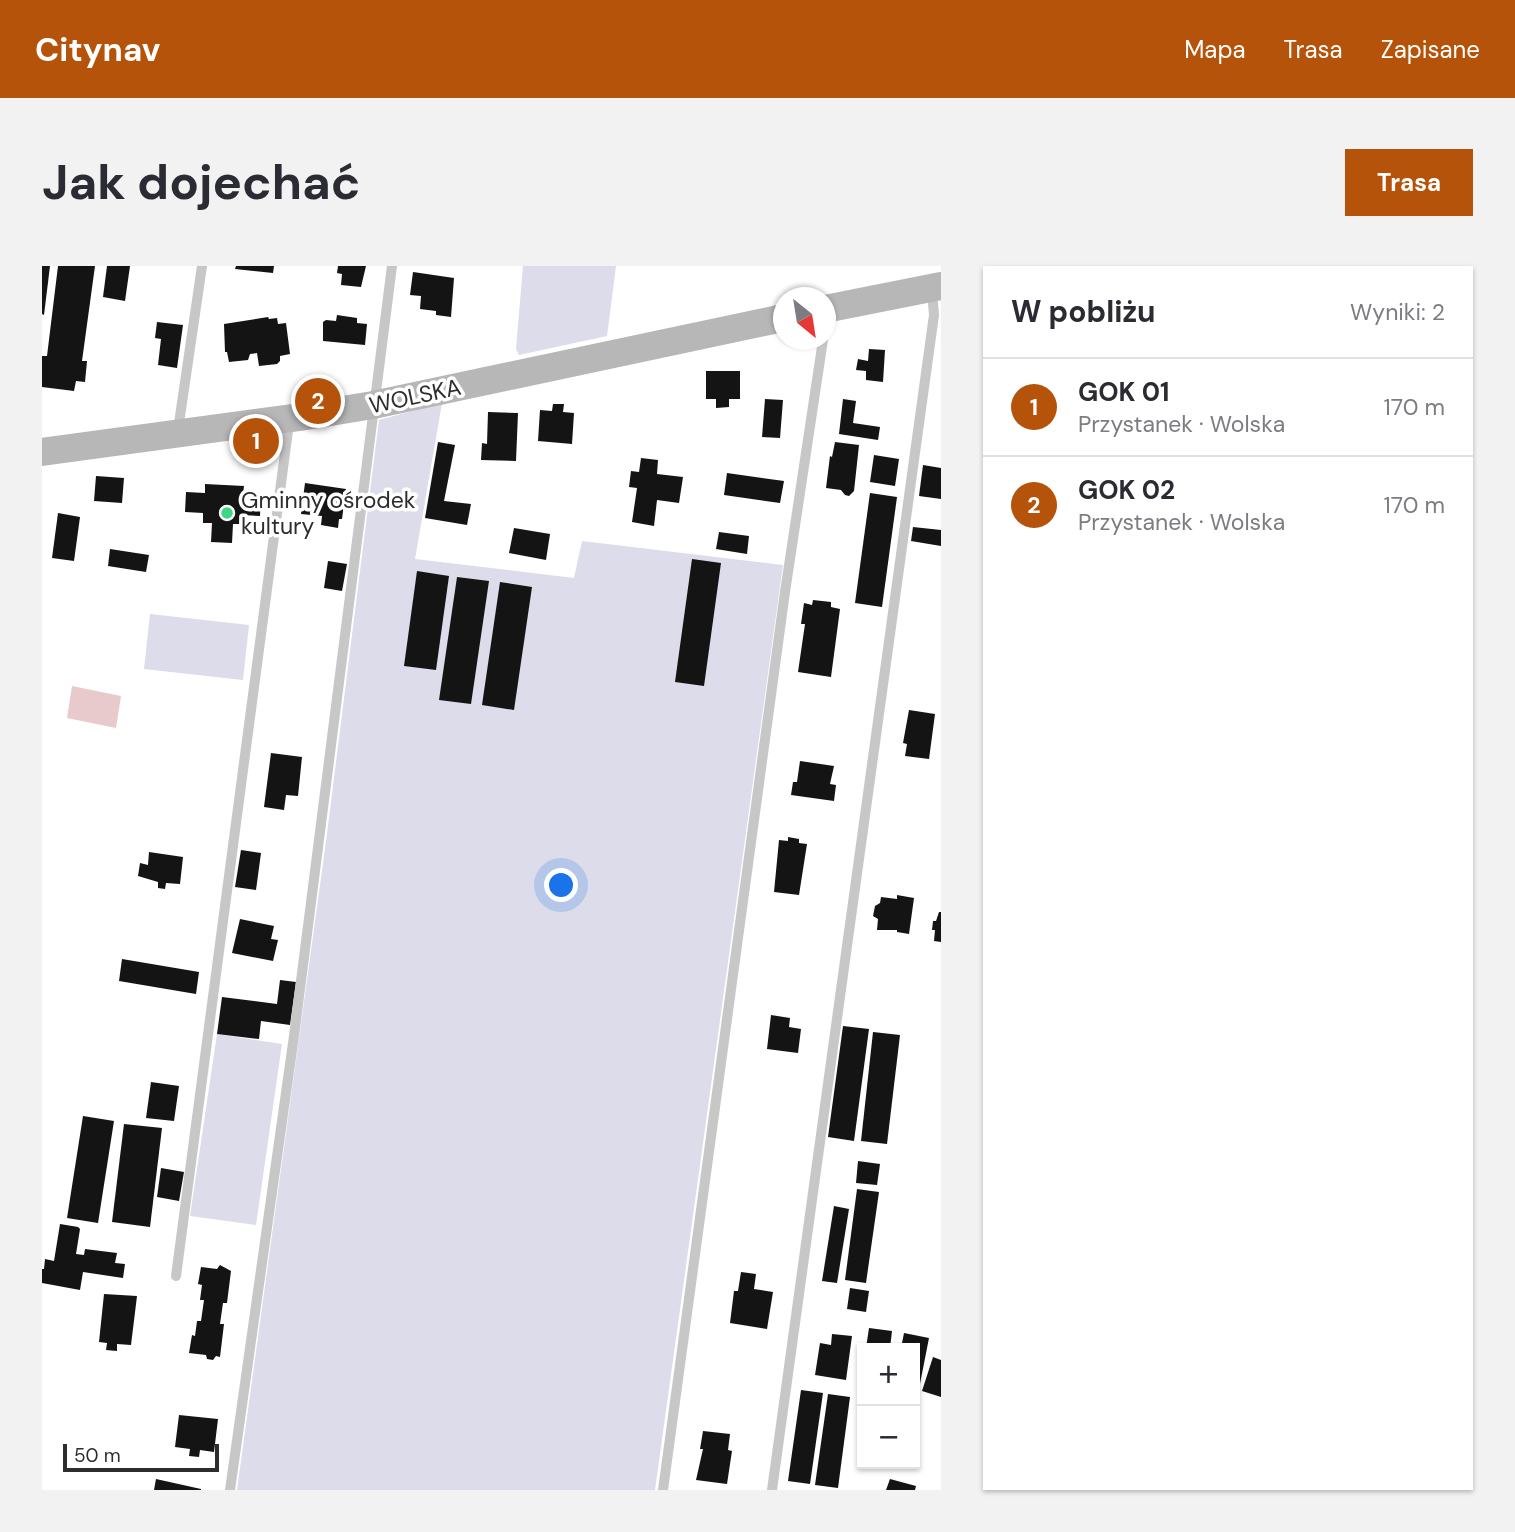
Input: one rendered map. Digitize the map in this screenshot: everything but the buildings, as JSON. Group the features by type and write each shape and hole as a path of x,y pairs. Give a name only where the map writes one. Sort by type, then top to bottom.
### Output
{"street":[{"path":"836,311 936,287"},
{"name":"WOLSKA","path":"42,452 290,419 373,405 773,320"}],"lane":[{"path":"178,434 202,266"},
{"path":"230,1490 294,1036 392,266"},
{"path":"772,1490 936,287"},
{"path":"663,1490 783,606 821,350"},
{"path":"176,1276 290,419"}],"shaded area":[{"path":"523,266 616,266 607,336 519,355 516,349"},
{"path":"442,403 415,559 574,578 582,541 783,565 655,1490 237,1490 327,834 379,420"},
{"path":"150,614 249,625 243,680 144,669"},
{"path":"72,686 121,696 116,728 67,718"},
{"path":"217,1034 282,1044 256,1225 190,1216"}],"place":[{"name":"GOK 02","path":"318,401"},
{"name":"GOK 01","path":"256,441"},
{"name":"Gminny ośrodek kultury","path":"227,513"}]}
